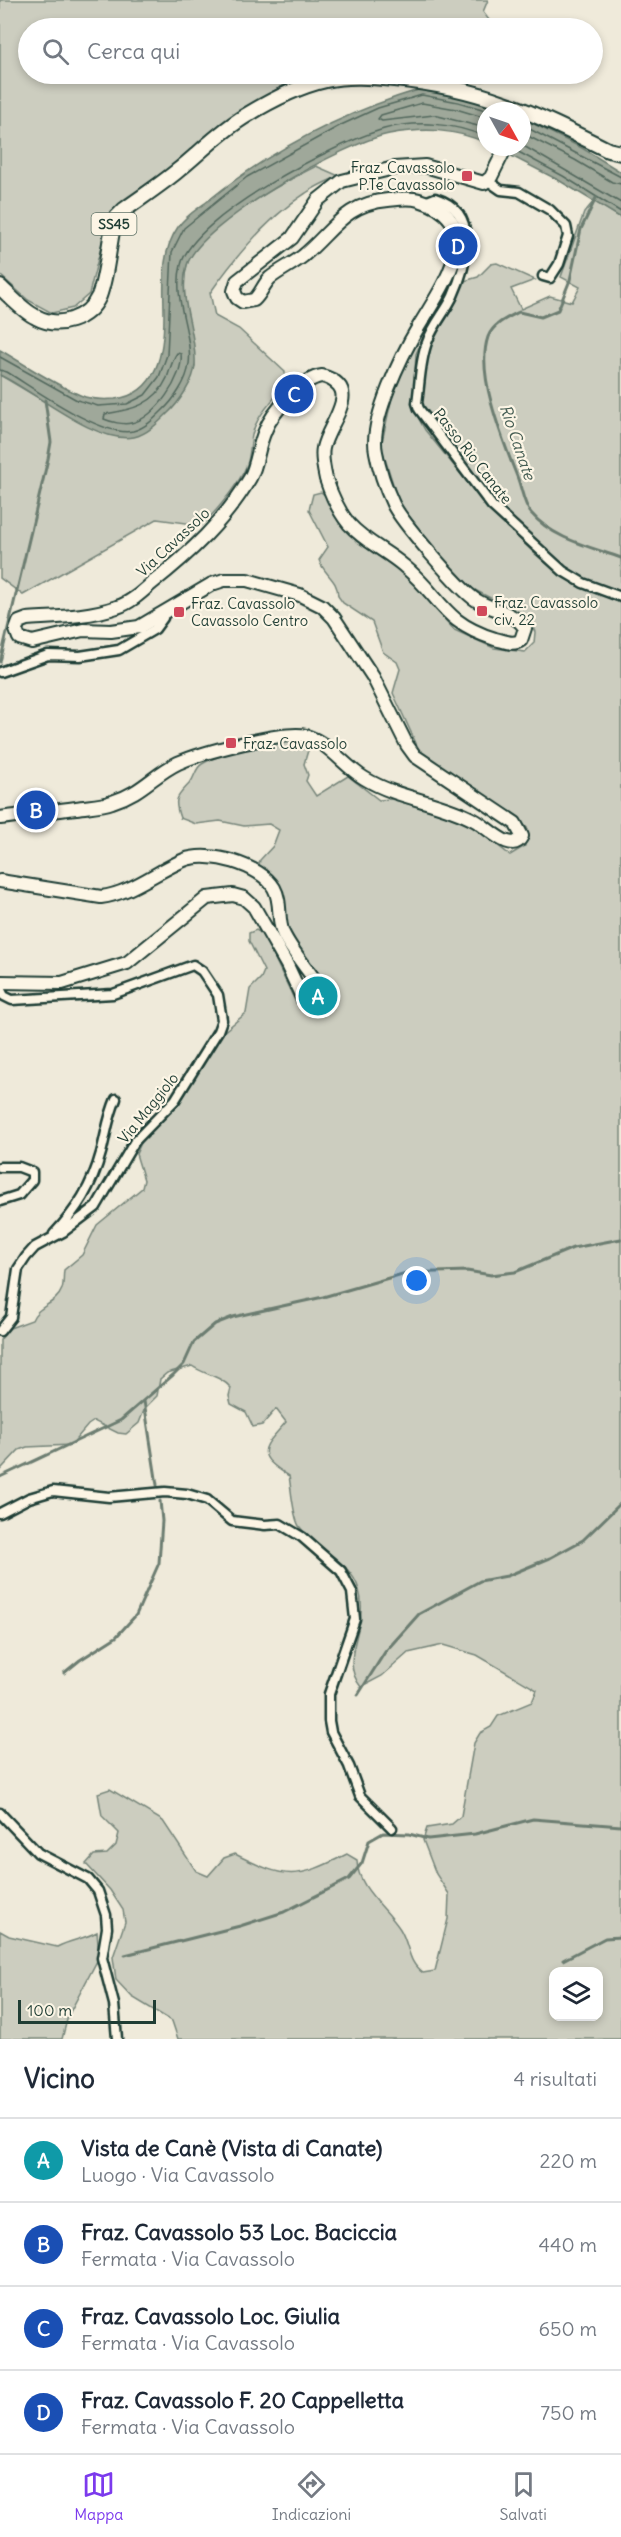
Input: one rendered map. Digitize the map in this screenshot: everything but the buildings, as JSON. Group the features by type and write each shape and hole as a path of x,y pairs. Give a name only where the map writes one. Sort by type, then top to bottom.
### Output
{"main road":[{"name":"SS45","path":"0,287 34,316 48,322 63,323 78,318 90,309 98,296 117,217 177,171 217,135 248,114 312,84"},
{"name":"SS45","path":"441,84 486,95 500,102"},
{"name":"SS45","path":"531,117 621,153"},
{"path":"425,202 398,199 376,201 355,208 304,255 270,278 254,300 243,302 235,295 234,288 237,281 291,238 318,200 342,181 394,168 425,166 481,183 490,179 502,156"},
{"name":"Via Cavassolo","path":"0,818 109,803 128,797 144,788 178,764 274,736 292,734 318,742 363,777 379,786 462,814 489,828 504,841 514,843 520,840 522,836 515,823 415,756 407,745 373,677 334,618 322,606 300,595 240,579 212,584 139,627 126,630 83,630 28,642 21,640 16,633 18,625 23,620 97,613 118,607 172,568 218,524 242,490 255,468 265,429 276,414 306,381 322,376 338,382 343,392 341,405 323,446 323,459 326,479 344,517 365,539 410,571 458,623 476,633 508,642 515,643 521,640 525,628 518,619 470,595 433,555 394,505 376,452 375,428 400,360 446,284 456,251 457,236 452,223 437,208 425,202"},
{"path":"0,881 101,897 116,894 191,858 222,860 247,866 269,880 276,890 284,934 316,982 318,990 315,997 302,998 287,964 254,907 244,898 233,895 207,898 127,963 63,983 0,982"}],"street":[{"path":"490,179 501,190 519,192 550,210 566,226 568,236 559,264 550,278 543,276"},
{"name":"Passo Rio Canate","path":"425,202 435,198 451,205 463,220 468,240 453,296 427,342 417,403 419,409 492,506 563,571 583,583 621,597"},
{"path":"0,672 48,655 80,656 119,650 156,629 163,618 162,615"},
{"name":"Via Maggiolo","path":"0,988 4,996 12,1000 107,995 193,965 202,971 218,995 222,1011 218,1031 184,1086 135,1141 96,1207 63,1232 36,1247 18,1269 11,1317 0,1331"},
{"path":"49,1238 73,1214 88,1191 116,1099"},
{"path":"0,1167 27,1168 32,1172 32,1180 19,1195 0,1201"},
{"path":"0,1513 29,1498 52,1491 109,1497 165,1492 187,1494 207,1500 232,1521 265,1525 280,1524 302,1537 341,1571 352,1592 355,1619 329,1694 329,1721 331,1732 349,1766 360,1796 392,1828"},
{"path":"0,1813 39,1853 88,1879 98,1891 106,1915 107,1928 102,1958 114,2004 117,2039"}],"shaded area":[{"path":"0,0 488,0 483,12 488,18 18,18 18,84 285,84 223,122 168,169 123,200 107,223 89,294 73,308 52,313 28,300 0,275"},
{"path":"316,166 339,176 310,190 278,214 230,265 210,293 215,316 239,329 285,372 282,386 255,425 248,461 235,486 201,525 157,519 23,595 0,578 0,375 79,422 195,366 184,288 187,265 195,250 207,235 242,208"},
{"path":"594,201 621,218 621,593 580,578 565,568 508,515 489,496 425,412 421,402 427,348 453,308 464,281 478,277 491,264 497,263 535,280 511,289 521,309 550,296 572,302 580,287 561,277 584,213"},
{"path":"454,283 441,314 424,336 416,354 413,408 425,430 490,510 534,553 564,578 621,603 621,2039 178,2039 172,2021 132,1997 116,1980 113,1957 125,1922 123,1910 110,1890 86,1864 94,1855 107,1854 116,1845 119,1833 102,1816 98,1793 110,1789 163,1821 196,1871 208,1876 224,1858 235,1854 267,1869 291,1874 315,1869 347,1854 357,1860 362,1880 400,1929 414,1964 423,1973 435,1971 448,1919 449,1894 436,1874 423,1840 427,1828 452,1824 461,1816 474,1743 480,1733 491,1727 498,1716 532,1702 537,1690 477,1655 443,1645 408,1653 382,1676 361,1687 354,1676 352,1665 361,1617 359,1590 355,1580 341,1563 299,1526 289,1476 270,1462 266,1456 267,1445 286,1422 276,1409 262,1425 253,1427 246,1412 231,1404 229,1396 231,1388 227,1384 192,1366 167,1373 160,1379 157,1396 145,1408 139,1423 126,1434 118,1433 94,1421 71,1445 27,1447 19,1450 0,1470 0,1340 10,1328 32,1320 38,1311 56,1298 62,1289 64,1270 82,1255 97,1225 142,1188 144,1180 136,1154 143,1139 221,1034 246,1013 250,989 261,978 264,971 249,941 249,933 256,930 263,934 296,1003 311,1005 323,996 324,990 286,926 283,893 273,877 259,865 260,860 273,846 279,830 269,824 244,826 220,821 196,824 180,818 178,798 192,781 198,768 209,760 260,745 293,741 309,747 304,764 308,775 306,781 316,796 348,776 379,800 391,799 465,820 510,855 525,846 528,829 513,813 439,767 420,752 393,693 400,669 397,662 383,652 372,622 343,603 338,596 336,585 319,560 328,547 309,510 313,494 321,492 328,498 336,517 356,541 405,574 454,630 494,648 525,652 534,643 535,632 529,618 473,589 435,549 399,503 381,446 397,375"},
{"path":"0,1931 9,1936 57,1947 97,1932 99,1957 68,2016 62,2039 0,2039"}],"water":[{"path":"421,89 478,102 477,139 462,134 426,130 389,134 369,140 341,152 277,187 245,207 218,228 198,248 187,265 184,290 195,352 192,377 176,404 148,431 134,437 119,437 102,433 66,415 0,375 0,350 59,385 88,398 115,399 141,389 156,369 160,356 164,329 166,258 172,237 184,219 233,182 283,149 337,121"},
{"path":"531,122 582,148 621,172 621,218 560,181 511,156 531,156"}],"waterway":[{"name":"Rio Canate","path":"596,198 581,229 570,280 558,310 541,317 519,312 497,325 488,337 485,370 499,428 531,513 561,536 621,558"},
{"path":"0,662 51,442 45,400"},
{"path":"0,1477 121,1420 184,1364 194,1342 215,1324 233,1317 323,1297 406,1273 467,1271 491,1275 515,1272 573,1248 621,1239"},
{"path":"144,1401 157,1485"},
{"path":"64,1673 116,1637 136,1615 159,1563 162,1521 160,1501"},
{"path":"358,1695 385,1652 419,1614 480,1581 507,1576 550,1558 583,1540 621,1503"},
{"path":"125,1955 240,1926 284,1912 349,1879 362,1863 369,1841 383,1833 409,1834 428,1839 475,1834 533,1819 621,1826"},
{"path":"563,1960 605,1938 621,1937"}],"place":[{"name":"Fraz. Cavassolo P.Te Cavassolo","path":"467,176"},
{"name":"Fraz. Cavassolo F. 20 Cappelletta","path":"458,246"},
{"name":"Fraz. Cavassolo Loc. Giulia","path":"294,394"},
{"name":"Fraz. Cavassolo civ. 22","path":"482,611"},
{"name":"Fraz. Cavassolo Cavassolo Centro","path":"179,612"},
{"name":"Fraz. Cavassolo","path":"231,743"},
{"name":"Fraz. Cavassolo 53 Loc. Baciccia","path":"36,810"},
{"name":"Vista de Canè (Vista di Canate)","path":"318,996"}]}
